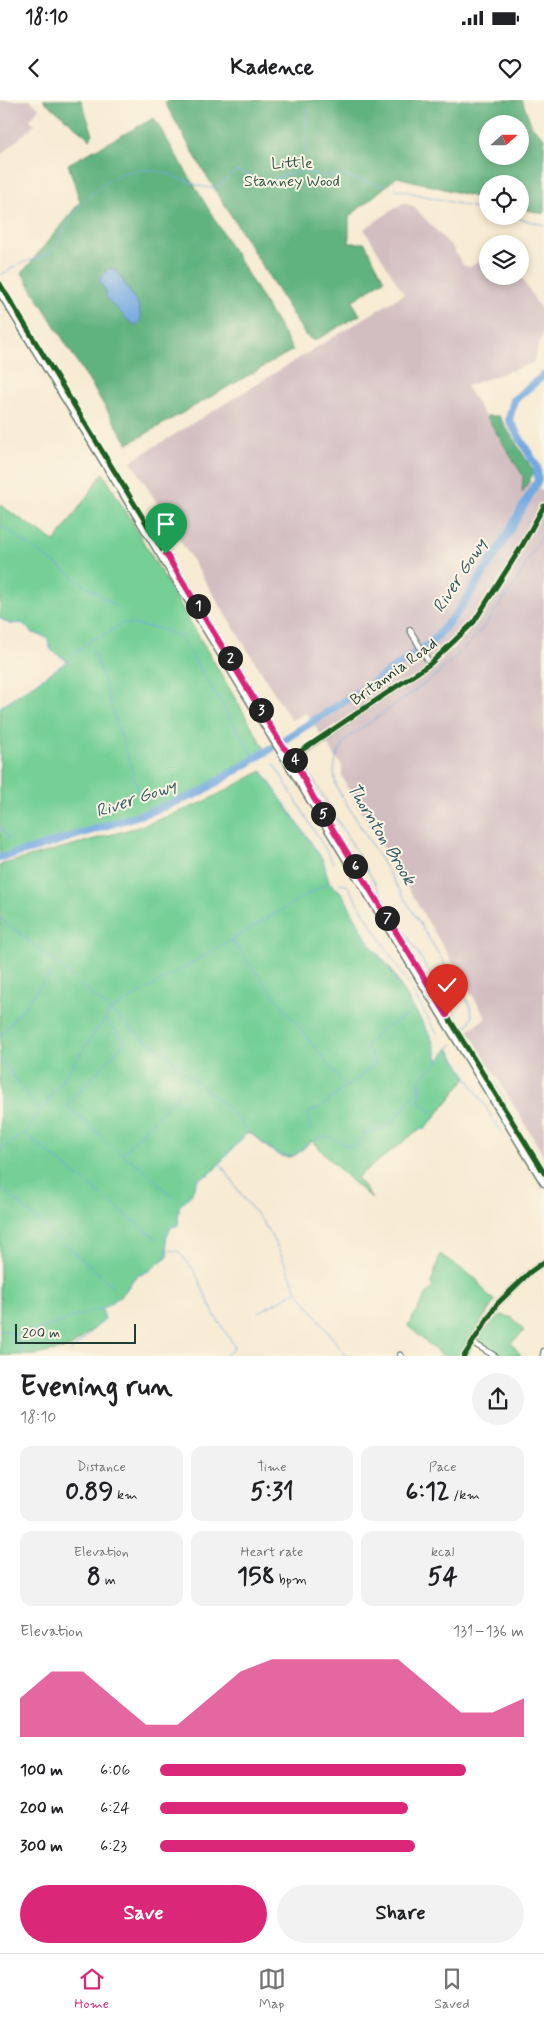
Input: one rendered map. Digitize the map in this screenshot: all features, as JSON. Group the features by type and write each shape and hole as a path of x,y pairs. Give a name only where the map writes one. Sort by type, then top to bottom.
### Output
{"main road":[{"path":"0,292 544,1183"}],"street":[{"name":"Britannia Road","path":"286,762 430,664 474,622 523,544 544,506"},
{"path":"410,630 430,664"},
{"path":"464,1356 497,1304 530,1272 544,1262"},
{"path":"473,1343 495,1356"},
{"path":"543,1356 544,1351"}],"shaded area":[{"path":"0,100 30,100 39,108 30,120 35,124 0,156"},
{"path":"403,203 413,206 453,248 463,265 470,267 479,262 479,285 526,285 544,315 544,329 533,363 466,386 523,476 544,492 544,1156 468,1030 486,1018 347,787 342,776 342,766 306,713 291,720 131,461 404,294 364,229"}],"green space":[{"path":"43,100 81,100 93,134 90,139"},
{"name":"Little Stanney Wood","path":"169,100 522,100 528,115 479,115 479,165 529,165 529,118 532,126 544,138 544,214 529,210 529,175 479,175 479,198 397,177 349,217 349,243 365,243 384,280 352,301 360,315 314,341 305,335 203,170 165,103"},
{"path":"154,118 293,350 128,444 22,273 80,202 68,164"},
{"path":"486,416 499,416 534,472 522,493 523,476"},
{"path":"103,473 266,751 215,785 173,804 100,830 0,858 0,707 68,661 51,650 47,638 31,632 22,623 9,624 0,618 0,505 55,542"},
{"path":"262,771 323,860 329,882 342,893 369,943 390,968 431,1037 439,1061 448,1048 467,1077 425,1129 421,1128 357,1177 372,1199 348,1178 312,1141 296,1155 288,1157 276,1154 251,1134 246,1134 210,1174 198,1179 191,1195 179,1207 178,1225 171,1227 166,1239 168,1256 149,1271 135,1277 121,1296 102,1309 105,1319 71,1347 36,1355 0,1355 0,865 142,826 202,803"},
{"path":"440,1254 476,1279 489,1297 495,1300 460,1355 441,1355 408,1326 427,1293 433,1287 431,1284"},
{"path":"501,1315 513,1318 524,1331 511,1343 521,1355 498,1355 479,1340 485,1330"}],"water":[{"path":"108,268 115,269 138,304 141,319 137,325 132,324 106,298 105,290 99,280"}],"waterway":[{"path":"306,154 307,107"},
{"path":"0,275 19,264 50,253 56,247 72,217 85,201 109,181 128,172 154,171 209,188 219,186 237,171 267,181 295,172 306,172 323,176 341,175 386,186"},
{"path":"396,189 479,209"},
{"path":"529,221 544,225"},
{"name":"River Gowy","path":"282,741 368,686 433,641 460,609 502,544 538,480 537,467 509,420 514,400 544,375"},
{"path":"0,525 117,607"},
{"name":"Thornton Brook","path":"462,1034 472,1018 471,1007 337,788 334,767 337,756 348,738 434,677 482,629 513,587 544,532"},
{"path":"0,618 9,624 22,623 31,632 47,638 51,650 67,661"},
{"path":"0,707 68,661 91,640 108,633 122,623 157,628 180,636 255,759"},
{"path":"93,649 141,799"},
{"name":"River Gowy","path":"0,858 152,811 199,793 272,748"},
{"path":"274,764 333,862"},
{"path":"306,768 355,849"},
{"path":"262,771 323,860 329,881"},
{"path":"0,826 9,840"},
{"path":"356,852 457,1017"},
{"path":"0,1151 27,1131 110,1011 329,882 342,893 369,943 386,963 404,994"},
{"path":"340,883 347,885 412,990"},
{"name":"Thornton Brook","path":"0,918 53,960 141,1037 169,1055 175,1065 225,1105 251,1133 278,1155 293,1156 310,1142"},
{"path":"231,940 346,1087"},
{"path":"0,1037 50,974"},
{"path":"413,993 437,1033"},
{"path":"407,998 431,1037 439,1061"},
{"path":"311,1130 308,1113 318,1109 376,1064 366,1046 381,1030 406,1016"},
{"path":"105,1020 126,1041 67,1106 122,1154 140,1166 174,1198"},
{"path":"471,1042 506,1102"},
{"name":"Thornton Brook","path":"314,1140 327,1137 355,1147 365,1134 382,1130 394,1121 417,1091 422,1076 435,1066 452,1044"},
{"path":"449,1048 502,1133"},
{"path":"0,1059 39,1110"},
{"path":"420,1081 422,1093 418,1101 433,1113"},
{"path":"123,1153 186,1087"},
{"path":"418,1131 421,1128 425,1129 436,1116"},
{"path":"25,1134 157,1239"},
{"path":"125,1292 135,1277 149,1271 168,1256 166,1239 171,1227 178,1225 179,1207 191,1195 198,1179 210,1174 246,1134"},
{"path":"220,1163 245,1200 263,1222 276,1244 297,1290 346,1356"},
{"path":"0,1187 112,1285"},
{"path":"167,1250 178,1251 194,1270 215,1316 234,1345 234,1349 225,1356"},
{"path":"259,1312 297,1291"},
{"path":"102,1309 119,1297"},
{"path":"24,1356 18,1344 21,1336 91,1311 102,1309 105,1319 70,1352"},
{"path":"0,1329 20,1336"}],"cycle path":[{"path":"0,284 283,747 293,757 313,797 544,1173"},
{"path":"286,761 430,664 474,622 523,544 544,506"},
{"path":"464,1356 497,1304 530,1272 544,1262"}],"route":[{"path":"166,554 283,747 293,757 313,797 447,1015"}]}
